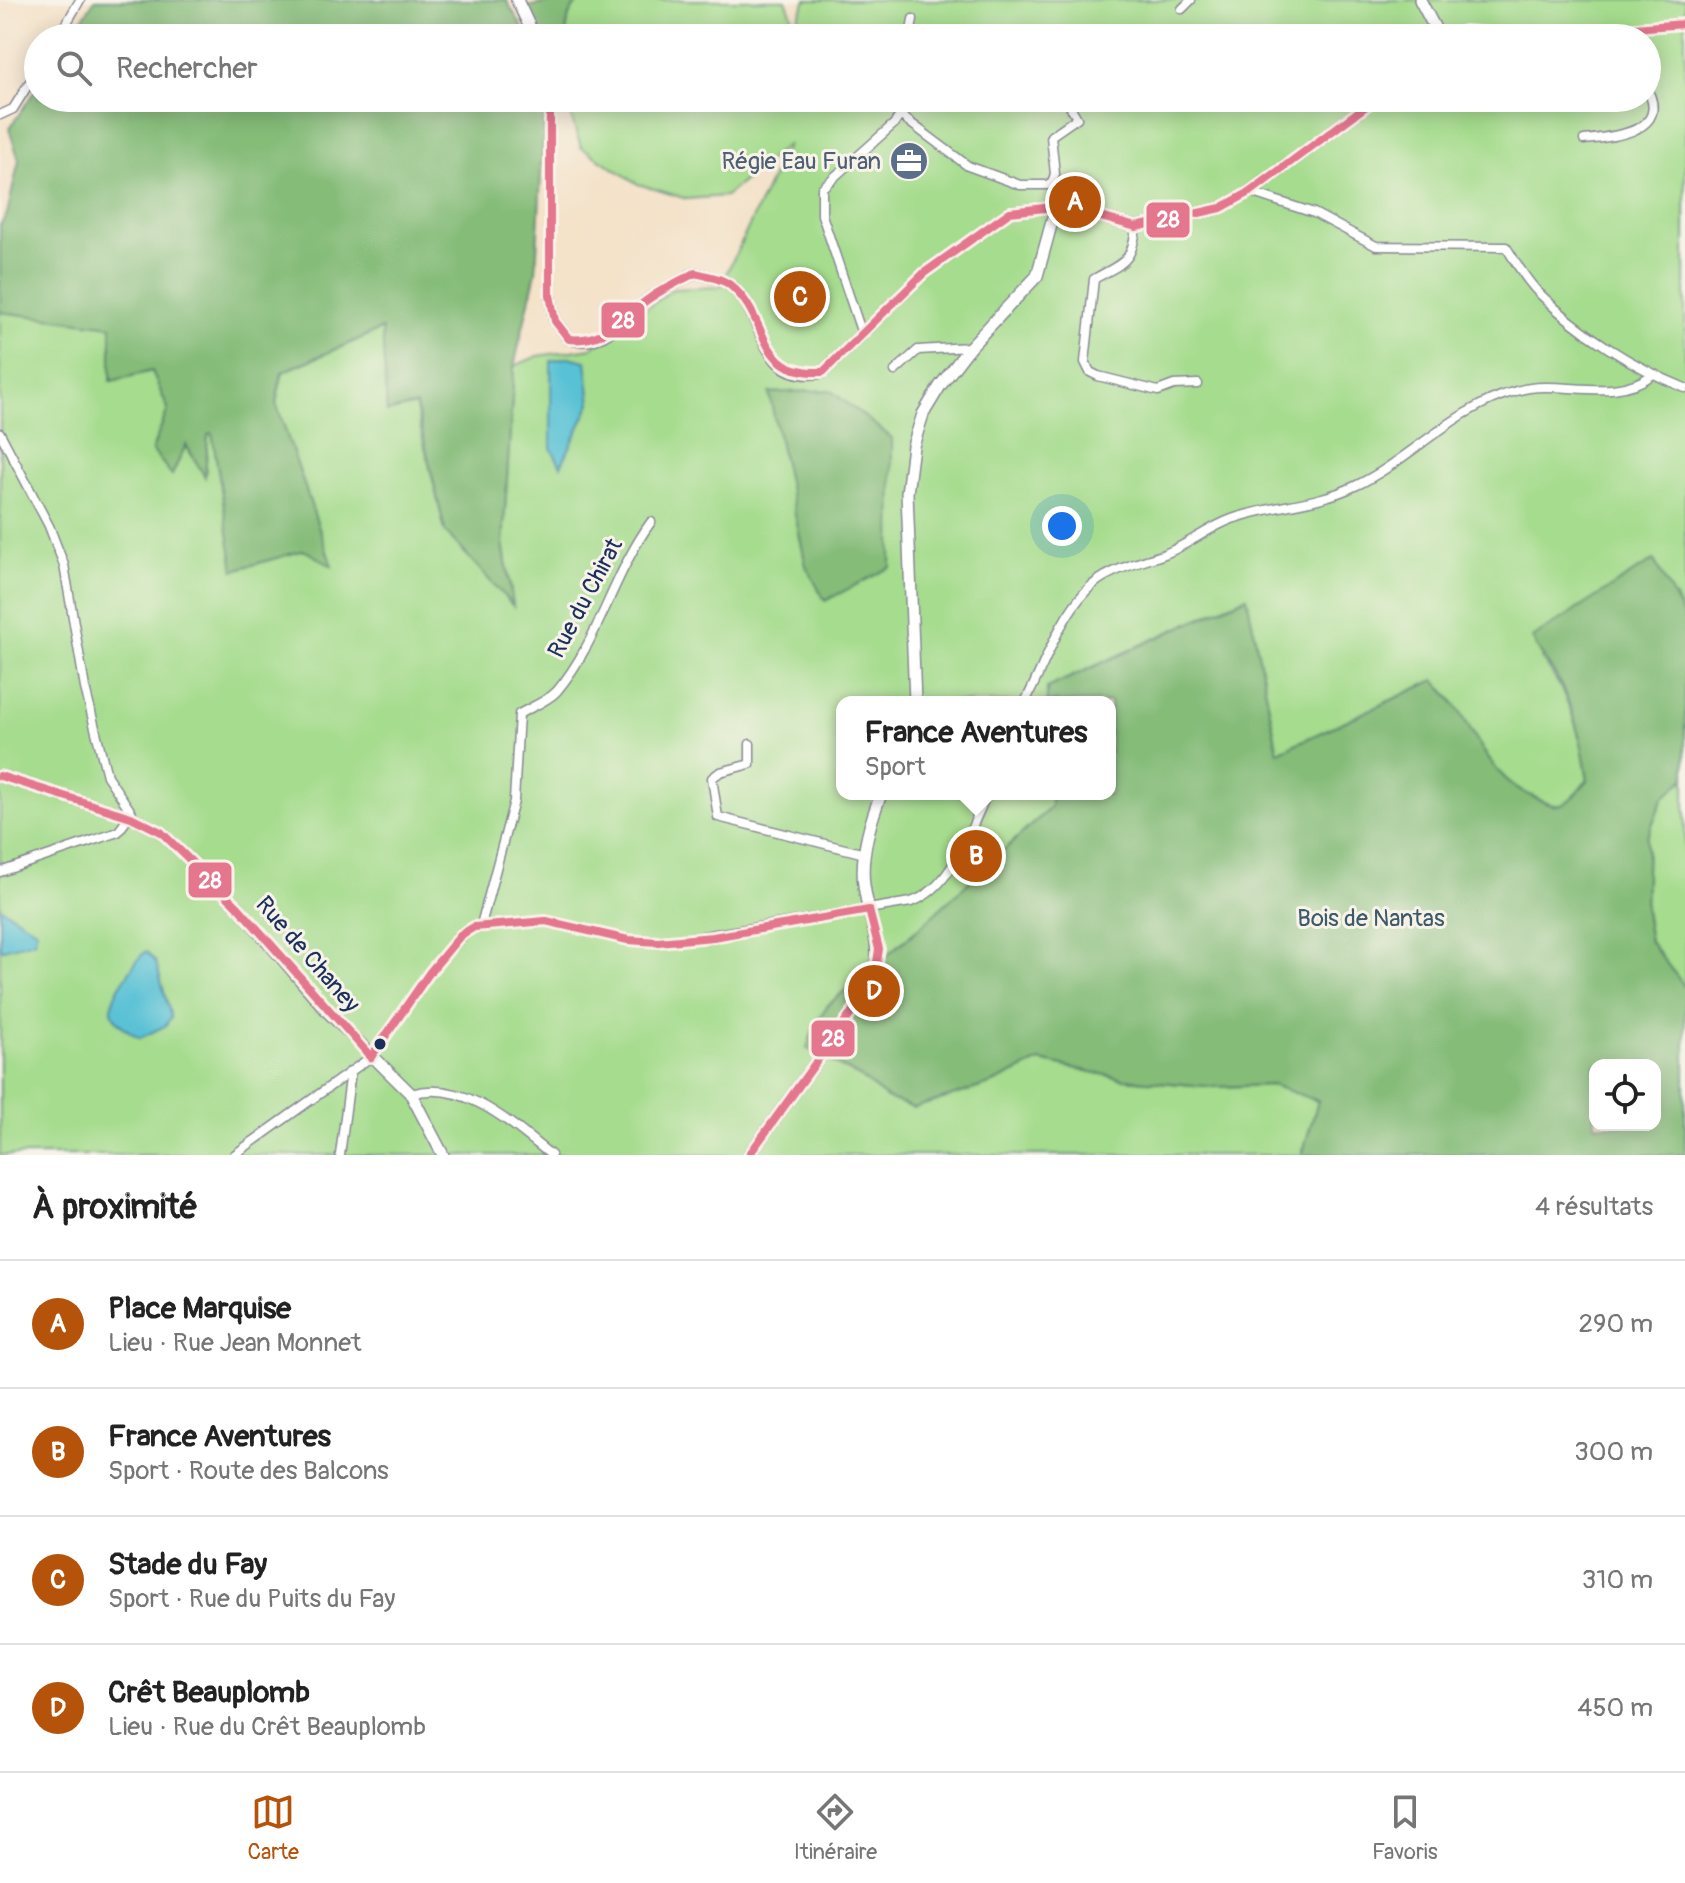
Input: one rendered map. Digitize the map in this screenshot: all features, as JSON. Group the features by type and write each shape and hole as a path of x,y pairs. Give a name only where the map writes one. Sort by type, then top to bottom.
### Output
{"street":[{"path":"66,24 80,0"},
{"path":"517,0 528,24"},
{"path":"1182,9 1191,0"},
{"path":"1420,0 1433,24"},
{"path":"912,24 913,19"},
{"path":"1661,27 1685,25"},
{"path":"0,115 13,109 24,91"},
{"path":"550,112 550,295 555,321 569,339 587,343 606,335 650,298 695,273 732,286 743,298 774,358 788,371 805,375 823,372 861,331 924,273 1010,212 1059,207 1136,227 1221,208 1250,192 1358,112"},
{"path":"861,331 822,215 822,188 895,123 900,112"},
{"path":"1051,185 1055,174 1051,136 1077,118 1073,112"},
{"path":"1584,140 1619,136 1640,129 1652,112"},
{"path":"900,115 968,166 1020,185 1051,185 1060,189 1059,207 1037,276 970,347 923,414 909,467 908,582 915,696"},
{"path":"1250,192 1314,213 1376,246 1506,247 1537,291 1587,333 1652,375 1685,388"},
{"path":"1136,227 1133,251 1126,261 1094,279 1085,362 1098,376 1158,391 1174,385 1198,384"},
{"path":"895,371 918,350 970,347"},
{"path":"1028,696 1067,616 1087,590 1105,576 1187,544 1233,519 1319,500 1355,486 1397,462 1461,414 1516,391 1545,387 1609,390 1652,375"},
{"path":"0,433 49,526 64,565 85,688 107,776 132,813 118,832 0,872"},
{"name":"Rue du Chirat","path":"481,925 514,801 519,714 555,694 603,618 633,546 651,522"},
{"path":"750,744 750,764 720,772 712,778 718,817 865,854"},
{"name":"Rue de Chaney","path":"0,776 131,817 161,832 221,889 371,1057 411,1094 443,1155"},
{"path":"749,1155 874,982 879,949 863,883 865,854 879,800"},
{"path":"234,1155 371,1057 430,972 461,935 481,925 546,921 628,940 658,942 713,937 911,902 928,894 951,866 984,800"},
{"path":"340,1155 351,1071"},
{"path":"411,1094 444,1091 481,1105 510,1121 551,1155"}],"green space":[{"path":"95,0 506,0 521,24 79,24"},
{"path":"579,0 786,0 795,24 567,24 569,15"},
{"path":"579,0 569,15 567,24 535,24 527,7"},
{"path":"806,0 1685,0 1685,619 1674,596 1541,658 1566,700 1578,731 1585,764 1588,780 1568,801 1561,805 1550,804 1519,789 1503,776 1435,680 1278,752 1246,597 1047,688 1047,696 836,696 836,800 1052,800 1052,806 918,929 828,1005 808,1049 860,1077 887,1098 914,1108 993,1083 1040,1061 1125,1079 1216,1087 1272,1085 1318,1101 1302,1155 0,1155 0,312 112,325 112,381 152,371 169,409 152,450 172,474 185,445 205,475 208,435 212,432 235,570 304,550 331,565 276,403 283,372 383,329 387,411 415,405 445,531 513,604 503,543 514,366 538,356 591,348 673,289 720,287 788,144 726,196 687,199 638,184 581,147 570,112 1661,112 1661,24 795,24"},
{"path":"24,107 24,112 544,112 536,272 514,366 503,543 513,606 445,531 416,405 387,412 382,329 282,372 276,403 332,566 304,550 234,570 212,433 208,435 205,477 186,445 172,475 152,450 168,409 152,371 111,381 111,326 0,312 0,225 7,214 19,160 9,129"},
{"path":"830,390 892,438 891,567 825,601 806,566 769,393"},
{"name":"Bois de Nantas","path":"1654,560 1685,619 1685,778 1663,798 1647,837 1645,911 1650,942 1685,987 1685,1155 1302,1155 1318,1101 1272,1085 1216,1087 1125,1079 1040,1061 993,1083 914,1108 887,1098 860,1077 807,1048 815,1024 828,1005 918,929 1051,807 1051,800 1116,800 1116,696 1047,696 1047,688 1247,597 1278,752 1435,680 1503,777 1538,799 1561,805 1588,780 1576,726 1556,676 1532,638"},
{"path":"1685,778 1685,987 1650,942 1645,911 1647,837 1663,798"}],"water":[{"path":"569,357 586,361 591,403 561,466 551,448 551,361"},
{"path":"0,907 37,931 34,941 0,950"},
{"path":"146,951 156,962 171,1017 165,1026 140,1038 115,1019 112,1005 119,988"}],"transit line":[{"name":"28","path":"1661,26 1684,24"},
{"name":"28","path":"550,112 550,295 555,321 569,339 604,333 655,294 695,273 730,285 752,313 774,355 785,364 801,371 823,372 924,273 1010,212 1062,206 1136,227 1221,208 1250,192 1358,112"},
{"name":"28","path":"0,776 131,817 161,832 237,906 371,1057"},
{"name":"28","path":"371,1057 430,972 461,935 474,927 546,921 628,940 658,942 713,937 869,910"},
{"name":"28","path":"749,1155 874,982 879,949 869,910"}],"place":[{"name":"Régie Eau Furan","path":"909,161"},
{"name":"Place Marquise","path":"1075,202"},
{"name":"Stade du Fay","path":"800,297"},
{"name":"France Aventures","path":"976,856"},
{"name":"Crêt Beauplomb","path":"874,991"}]}
